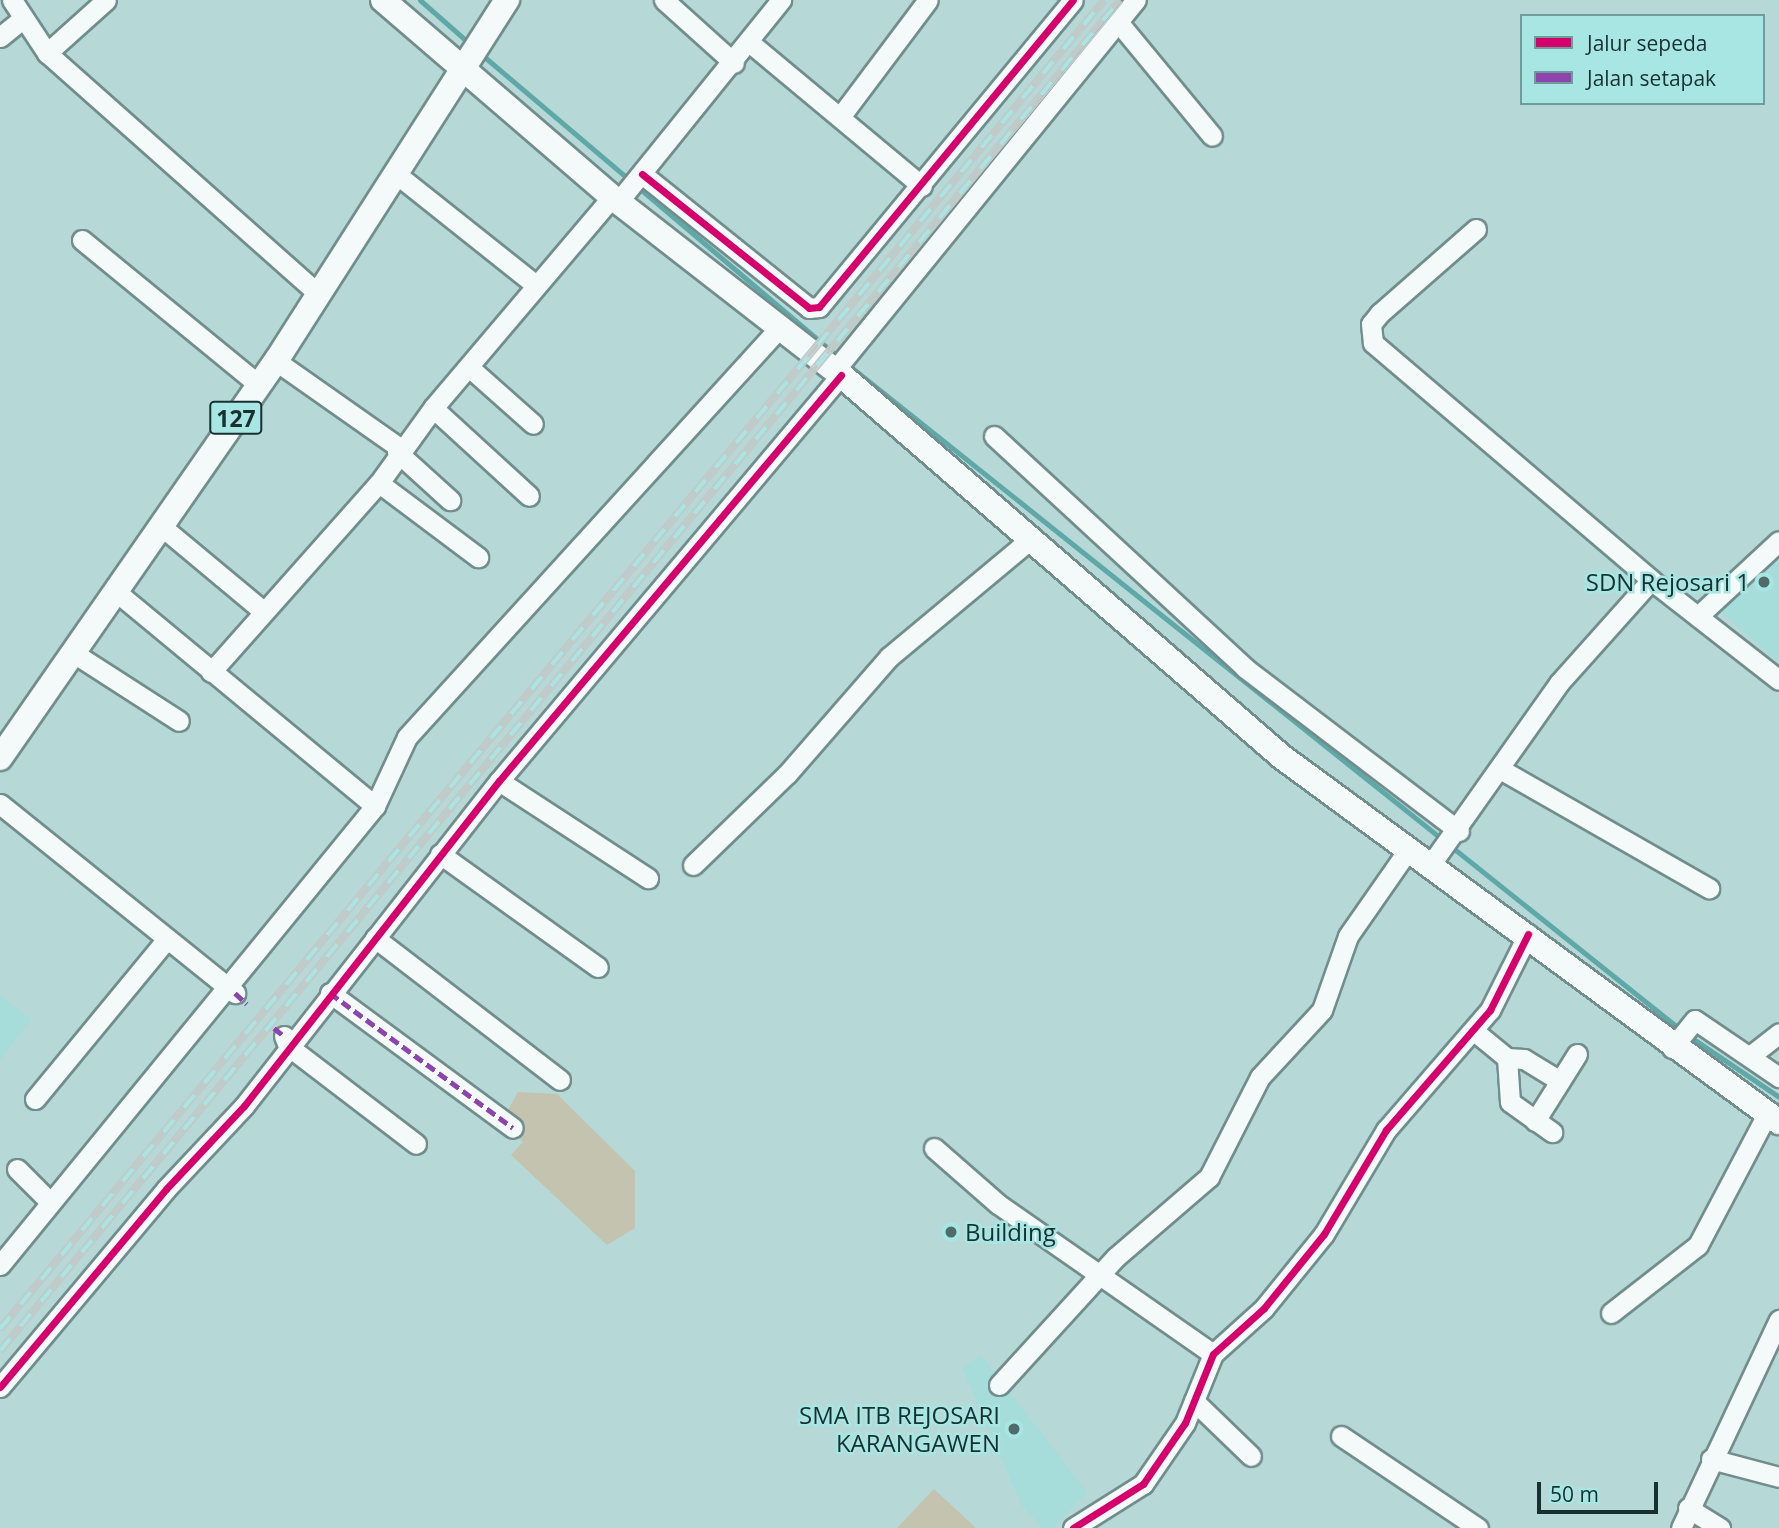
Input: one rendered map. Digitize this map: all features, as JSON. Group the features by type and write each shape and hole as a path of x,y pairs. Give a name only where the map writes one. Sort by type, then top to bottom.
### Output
{"main road":[{"path":"383,0 470,56 628,188 781,326 842,364 1032,538 1282,757 1410,847 1436,858 1528,934 1773,1118"},
{"name":"127","path":"0,758 114,590 259,385 507,0"}],"street":[{"path":"12,0 22,19 47,53 318,295"},
{"path":"47,53 106,0"},
{"path":"664,0 734,63"},
{"path":"211,671 379,483 399,451 433,408 471,368 536,285 628,188 734,63 781,0"},
{"path":"840,117 928,0"},
{"path":"628,188 809,308 823,305 1073,0"},
{"path":"0,1387 166,1189 244,1106 286,1041 375,938 499,781 842,364 1136,0"},
{"path":"0,37 22,19"},
{"path":"1119,23 1212,136"},
{"path":"749,42 922,186"},
{"path":"395,173 536,285"},
{"path":"1476,229 1380,313 1371,324 1373,343 1651,580 1779,680"},
{"path":"82,240 259,385"},
{"path":"0,1265 48,1200 232,992 375,806 402,745 477,654 781,326"},
{"path":"275,361 399,451 450,500"},
{"path":"471,368 533,424"},
{"path":"433,408 529,496"},
{"path":"993,436 1239,663 1456,834"},
{"path":"379,483 478,557"},
{"path":"161,526 263,611"},
{"path":"693,865 787,774 888,657 1032,538"},
{"path":"1698,616 1779,541"},
{"path":"1436,858 1456,834 1559,683 1651,580"},
{"path":"114,590 375,806"},
{"path":"72,652 178,721"},
{"path":"1500,769 1709,888"},
{"path":"499,781 648,878"},
{"path":"0,804 232,992"},
{"path":"999,1385 1099,1274 1216,1167 1260,1077 1320,1013 1348,936 1410,847"},
{"path":"440,854 598,967"},
{"path":"1073,1528 1139,1488 1194,1401 1213,1354 1286,1284 1333,1222 1386,1130 1474,1031 1499,997 1528,934"},
{"path":"375,938 560,1080"},
{"path":"35,1098 166,940"},
{"path":"330,993 513,1128"},
{"path":"1674,1044 1690,1022 1701,1022 1779,1077"},
{"path":"1474,1031 1507,1058 1531,1061 1560,1081"},
{"path":"1750,1056 1779,1032"},
{"path":"286,1041 416,1144"},
{"path":"1507,1058 1507,1096 1543,1127 1560,1081 1577,1054"},
{"path":"1611,1313 1698,1245 1773,1118"},
{"path":"934,1148 984,1193 1213,1354"},
{"path":"17,1169 48,1200"},
{"path":"1681,1528 1711,1459 1779,1320"},
{"path":"1194,1401 1251,1456"},
{"path":"1341,1436 1478,1528"},
{"path":"1711,1459 1779,1477"},
{"path":"1688,1508 1720,1528"}],"shaded area":[{"name":"SDN Rejosari 1","path":"1779,555 1779,662 1719,610"},
{"path":"0,995 31,1019 0,1061"},
{"name":"SMA ITB REJOSARI KARANGAWEN","path":"981,1355 1087,1492 1054,1528 1043,1528 1021,1504 962,1367"}],"green space":[{"path":"518,1092 557,1094 635,1171 635,1228 607,1245 511,1155 523,1142 503,1119"},
{"path":"934,1489 976,1528 897,1528"}],"waterway":[{"path":"420,0 471,45"},
{"path":"481,54 839,358"},
{"path":"847,364 1681,1030"},
{"path":"1689,1036 1779,1097"}],"railway":[{"path":"0,1329 1104,0"},
{"path":"0,1351 1120,0"}],"marked path":[{"path":"235,993 247,1004"},
{"path":"330,993 513,1128"},
{"path":"274,1028 284,1036"}],"cycle path":[{"path":"642,174 809,308 819,307 1073,0"},
{"path":"0,1387 166,1189 244,1106 499,781 841,375"},
{"path":"1073,1528 1143,1484 1185,1423 1213,1354 1264,1308 1324,1234 1386,1130 1490,1010 1528,934"}],"place":[{"name":"SDN Rejosari 1","path":"1764,582"},
{"name":"Building","path":"951,1232"},
{"name":"SMA ITB REJOSARI KARANGAWEN","path":"1014,1429"}]}
